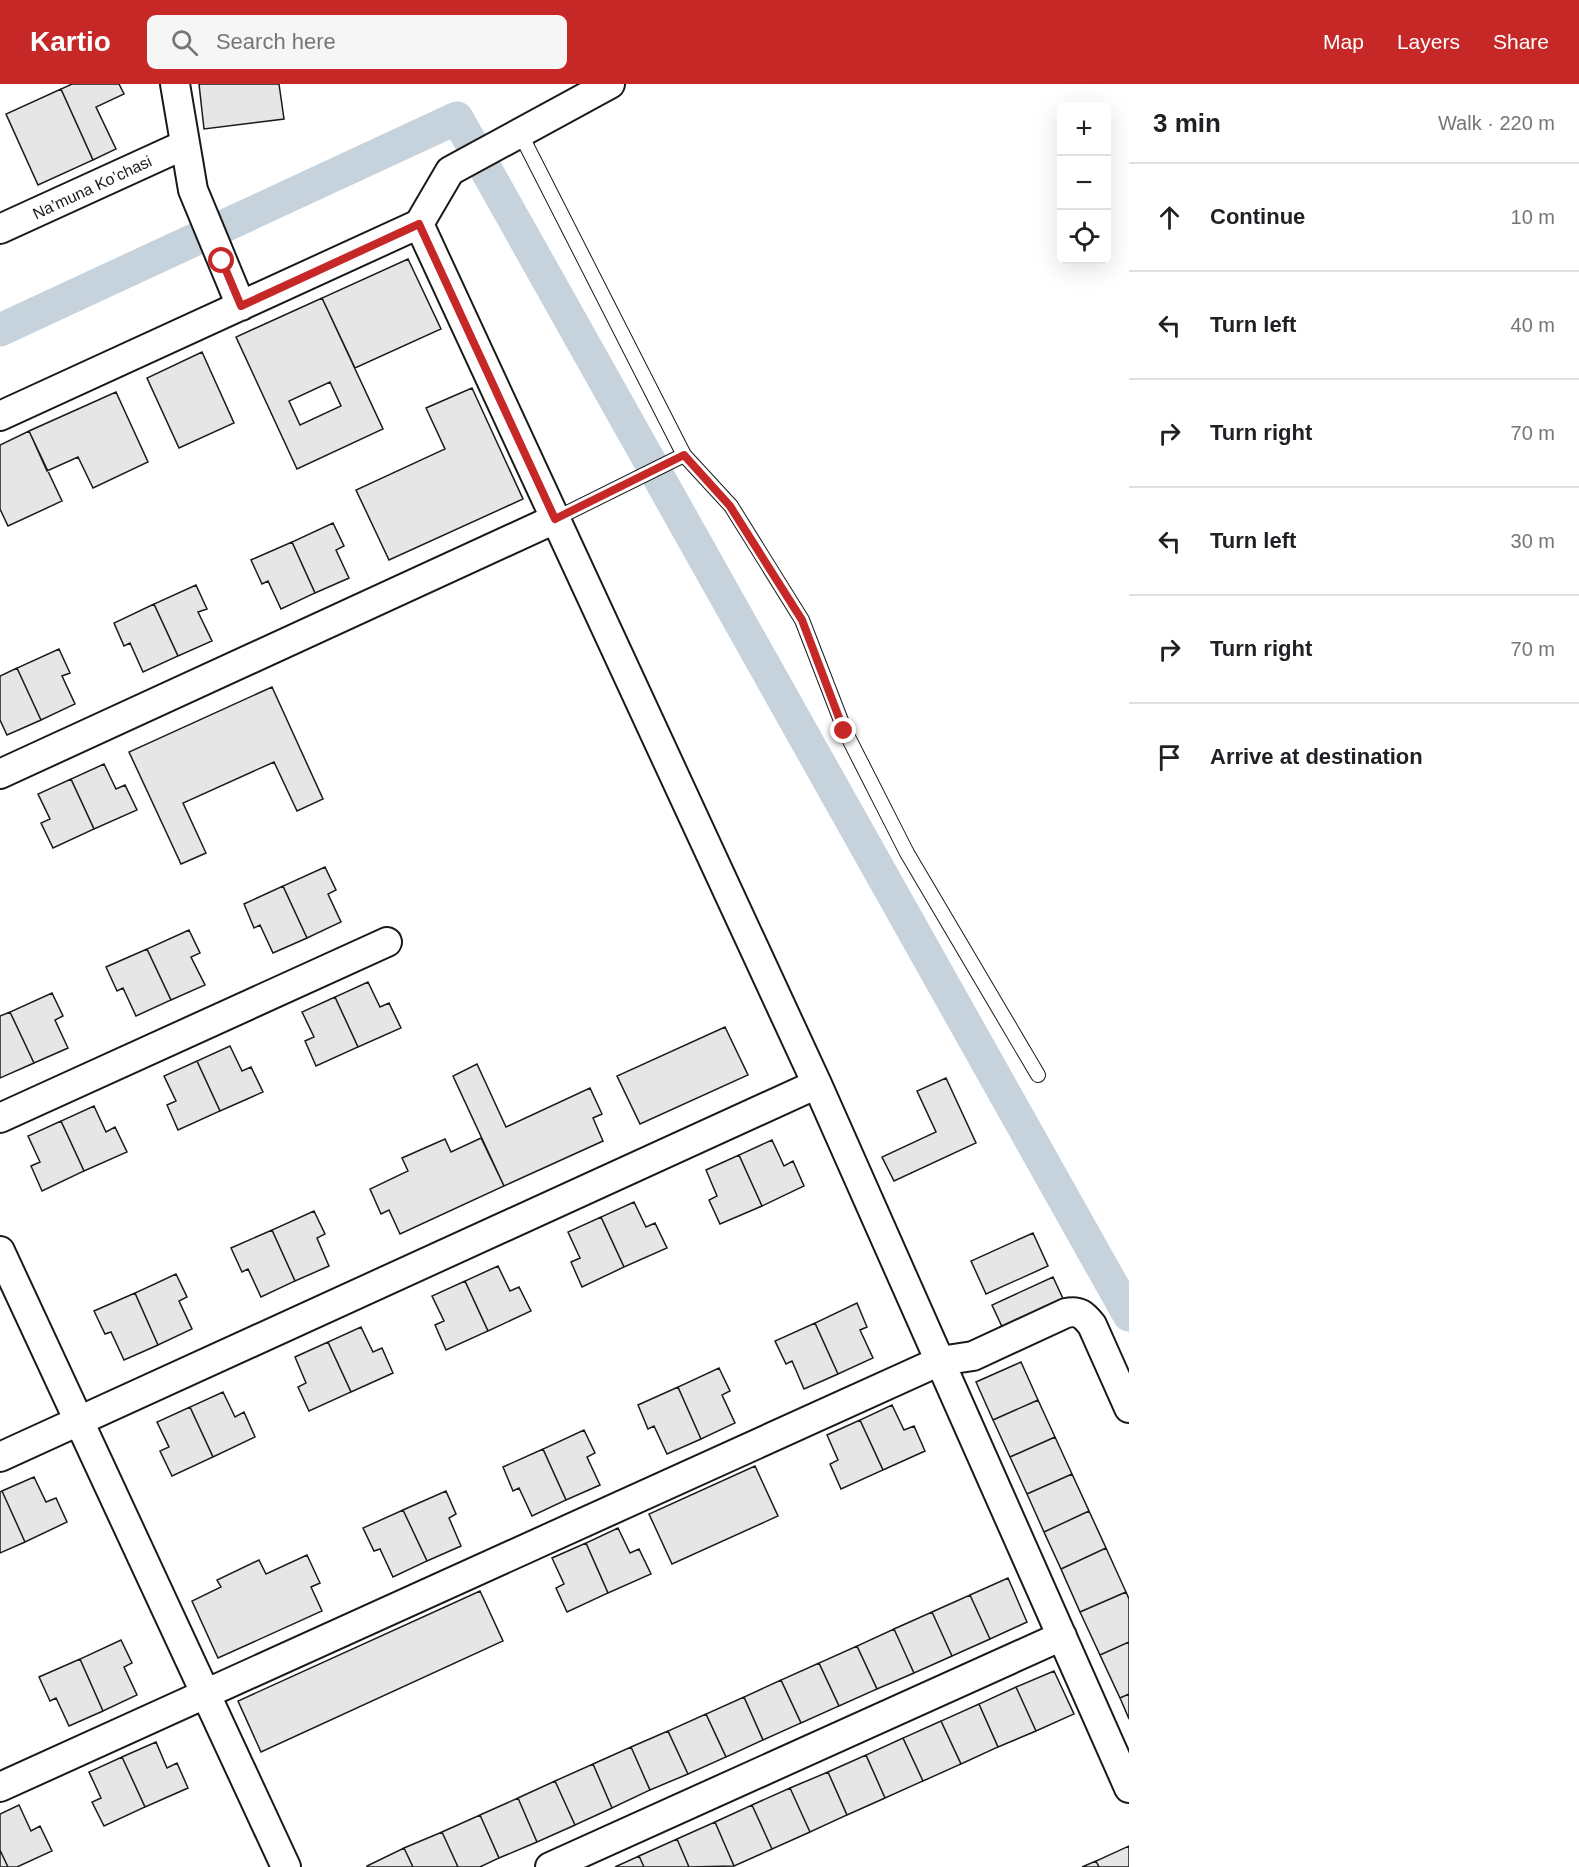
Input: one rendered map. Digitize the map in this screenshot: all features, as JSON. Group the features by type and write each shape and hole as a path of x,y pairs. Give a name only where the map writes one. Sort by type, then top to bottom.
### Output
{"street":[{"path":"175,84 193,190 241,306"},
{"path":"0,416 419,224 450,171 610,84"},
{"name":"Na’muna Ko’chasi","path":"0,229 184,145"},
{"path":"419,224 817,1084 1129,1788"},
{"path":"0,774 555,519"},
{"path":"0,1118 387,942"},
{"path":"0,1457 817,1084"},
{"path":"0,1251 286,1867"},
{"path":"0,1787 940,1360 973,1356 1074,1311 1084,1315 1092,1325 1129,1408"},
{"path":"550,1867 1062,1636"}],"lane":[{"path":"520,133 684,455 730,506 802,620 844,731 907,853 1038,1075"},
{"path":"555,519 684,455"}],"building":[{"path":"72,84 119,84 124,94 96,107 116,149 93,160 61,89"},
{"path":"199,84 279,84 284,119 204,129"},
{"path":"61,89 93,160 38,185 6,114"},
{"path":"408,259 441,329 355,368 322,298"},
{"path":"322,298 383,429 297,469 236,337","holes":["330,382 341,406 300,425 289,401"]},
{"path":"202,352 234,423 179,448 147,378"},
{"path":"472,388 523,499 389,560 356,490 445,449 426,408"},
{"path":"116,392 148,462 93,488 78,457 47,471 29,431"},
{"path":"29,431 62,501 8,526 0,509 0,445"},
{"path":"333,523 344,546 336,550 349,578 315,593 292,542"},
{"path":"292,542 315,593 281,609 268,581 262,584 251,560"},
{"path":"196,585 207,609 198,612 212,641 178,656 154,604"},
{"path":"154,604 178,656 143,672 130,643 124,646 114,623"},
{"path":"59,649 70,673 62,676 75,704 41,720 17,668"},
{"path":"17,668 41,720 7,735 0,720 0,676"},
{"path":"272,687 323,799 297,811 274,762 183,803 206,853 181,864 129,752"},
{"path":"104,764 116,789 125,785 137,810 94,829 71,779"},
{"path":"71,779 94,829 53,848 41,823 50,819 38,794"},
{"path":"325,867 336,890 328,894 341,922 307,938 283,886"},
{"path":"283,886 307,938 273,953 260,925 254,928 244,904"},
{"path":"189,930 200,953 191,957 205,985 171,1000 147,949"},
{"path":"147,949 171,1000 136,1016 123,988 117,991 106,967"},
{"path":"368,982 380,1007 389,1003 401,1028 358,1047 335,997"},
{"path":"52,993 63,1016 55,1020 68,1048 34,1063 10,1012"},
{"path":"335,997 358,1047 316,1066 305,1041 314,1037 302,1012"},
{"path":"10,1012 34,1063 0,1078 0,1016"},
{"path":"725,1027 748,1075 640,1124 617,1076"},
{"path":"230,1046 242,1071 251,1067 263,1092 220,1111 197,1061"},
{"path":"197,1061 220,1111 178,1130 167,1105 176,1101 164,1076"},
{"path":"477,1064 506,1127 590,1088 602,1114 593,1118 603,1141 504,1186 453,1076"},
{"path":"946,1078 976,1143 894,1181 882,1157 936,1132 917,1091"},
{"path":"94,1106 106,1132 115,1127 127,1152 84,1171 61,1121"},
{"path":"61,1121 84,1171 42,1191 31,1166 40,1162 28,1136"},
{"path":"481,1138 504,1186 400,1234 389,1210 381,1214 370,1189 408,1171 402,1158 445,1139 451,1152"},
{"path":"772,1140 784,1166 793,1161 804,1186 762,1206 739,1155"},
{"path":"739,1155 762,1206 720,1224 709,1200 717,1196 706,1170"},
{"path":"634,1202 646,1227 655,1223 667,1248 624,1267 601,1217"},
{"path":"314,1211 325,1234 317,1238 329,1266 295,1281 272,1230"},
{"path":"601,1217 624,1267 582,1287 571,1262 580,1258 568,1232"},
{"path":"272,1230 295,1281 261,1297 248,1269 242,1272 231,1248"},
{"path":"1033,1233 1048,1266 986,1294 971,1261"},
{"path":"498,1266 510,1291 519,1287 531,1311 488,1331 465,1281"},
{"path":"176,1274 187,1297 179,1301 192,1329 158,1345 135,1293"},
{"path":"1053,1277 1065,1303 1004,1331 992,1305"},
{"path":"465,1281 488,1331 446,1350 435,1325 444,1321 432,1296"},
{"path":"135,1293 158,1345 124,1360 111,1332 105,1334 94,1311"},
{"path":"857,1303 867,1327 860,1330 873,1358 838,1374 815,1323"},
{"path":"815,1323 838,1374 804,1389 792,1361 786,1364 775,1341"},
{"path":"361,1327 373,1352 382,1348 393,1373 351,1392 328,1342"},
{"path":"328,1342 351,1392 309,1411 298,1387 306,1383 295,1357"},
{"path":"1021,1362 1038,1400 993,1420 976,1382"},
{"path":"719,1368 730,1391 722,1395 735,1423 701,1439 678,1387"},
{"path":"678,1387 701,1439 667,1454 654,1426 648,1429 638,1405"},
{"path":"223,1392 235,1417 244,1412 255,1437 213,1457 190,1407"},
{"path":"1038,1400 1055,1437 1010,1457 993,1420"},
{"path":"892,1405 904,1430 914,1426 925,1451 883,1470 860,1420"},
{"path":"190,1407 213,1457 172,1476 160,1451 169,1447 157,1422"},
{"path":"860,1420 883,1470 841,1489 830,1464 838,1460 827,1435"},
{"path":"584,1430 595,1453 587,1457 600,1485 566,1500 543,1449"},
{"path":"1055,1437 1072,1474 1027,1494 1010,1457"},
{"path":"543,1449 566,1500 532,1516 519,1488 513,1491 503,1467"},
{"path":"755,1466 778,1516 672,1564 649,1514"},
{"path":"1072,1474 1089,1511 1044,1532 1027,1494"},
{"path":"34,1477 46,1502 56,1498 67,1522 25,1542 2,1491"},
{"path":"2,1491 25,1542 0,1553 0,1492"},
{"path":"446,1491 456,1514 449,1518 461,1546 427,1561 403,1510"},
{"path":"403,1510 427,1561 393,1577 380,1549 374,1551 363,1528"},
{"path":"1089,1511 1106,1548 1061,1569 1044,1532"},
{"path":"618,1528 630,1553 639,1549 651,1574 608,1593 586,1543"},
{"path":"586,1543 608,1593 567,1612 556,1588 564,1584 552,1558"},
{"path":"1106,1548 1126,1592 1080,1612 1061,1569"},
{"path":"307,1555 320,1583 311,1587 322,1611 218,1658 192,1601 221,1587 217,1580 259,1560 266,1574"},
{"path":"1008,1578 1027,1622 990,1639 970,1595"},
{"path":"480,1591 503,1641 261,1752 238,1701"},
{"path":"1126,1592 1129,1599 1129,1642 1100,1655 1080,1612"},
{"path":"970,1595 990,1639 952,1656 932,1612"},
{"path":"932,1612 952,1656 914,1673 894,1629"},
{"path":"894,1629 914,1673 877,1689 857,1646"},
{"path":"121,1640 132,1663 124,1667 137,1695 103,1711 80,1659"},
{"path":"1129,1642 1129,1694 1120,1698 1100,1655"},
{"path":"857,1646 877,1689 839,1706 819,1663"},
{"path":"80,1659 103,1711 69,1726 56,1698 50,1701 39,1677"},
{"path":"819,1663 839,1706 801,1723 781,1680"},
{"path":"1054,1671 1074,1714 1036,1731 1016,1687"},
{"path":"781,1680 801,1723 763,1740 744,1697"},
{"path":"1016,1687 1036,1731 998,1747 979,1704"},
{"path":"1129,1694 1129,1719 1120,1698"},
{"path":"744,1697 763,1740 726,1757 706,1714"},
{"path":"979,1704 998,1747 961,1764 941,1721"},
{"path":"706,1714 726,1757 688,1774 668,1731"},
{"path":"941,1721 961,1764 923,1781 903,1738"},
{"path":"668,1731 688,1774 650,1790 631,1747"},
{"path":"903,1738 923,1781 885,1798 866,1755"},
{"path":"156,1742 167,1768 177,1763 188,1788 145,1807 122,1757"},
{"path":"631,1747 650,1790 612,1808 593,1764"},
{"path":"866,1755 885,1798 847,1815 828,1772"},
{"path":"122,1757 145,1807 104,1826 92,1802 101,1798 89,1772"},
{"path":"593,1764 612,1808 575,1825 555,1781"},
{"path":"828,1772 847,1815 810,1832 790,1788"},
{"path":"555,1781 575,1825 537,1842 518,1798"},
{"path":"790,1788 810,1832 772,1849 752,1805"},
{"path":"518,1798 537,1842 499,1858 480,1815"},
{"path":"19,1805 31,1831 40,1826 52,1851 17,1867 8,1867 0,1850 0,1814"},
{"path":"752,1805 772,1849 734,1866 715,1822"},
{"path":"480,1815 499,1858 480,1867 458,1867 442,1832"},
{"path":"715,1822 734,1866 689,1867 677,1839"},
{"path":"442,1832 458,1867 413,1867 404,1848"},
{"path":"677,1839 689,1867 644,1867 639,1856"},
{"path":"1129,1846 1129,1867 1099,1867 1096,1861"},
{"path":"404,1848 413,1867 367,1867 367,1866"},
{"path":"0,1850 8,1867 0,1867"},
{"path":"639,1856 644,1867 615,1867"},
{"path":"1096,1861 1099,1867 1082,1867"}],"waterway":[{"path":"0,330 457,118 1129,1315"}],"route":[{"path":"222,261 241,306 419,224 555,519 684,455 730,506 773,570 802,620 826,689 844,731"}]}
